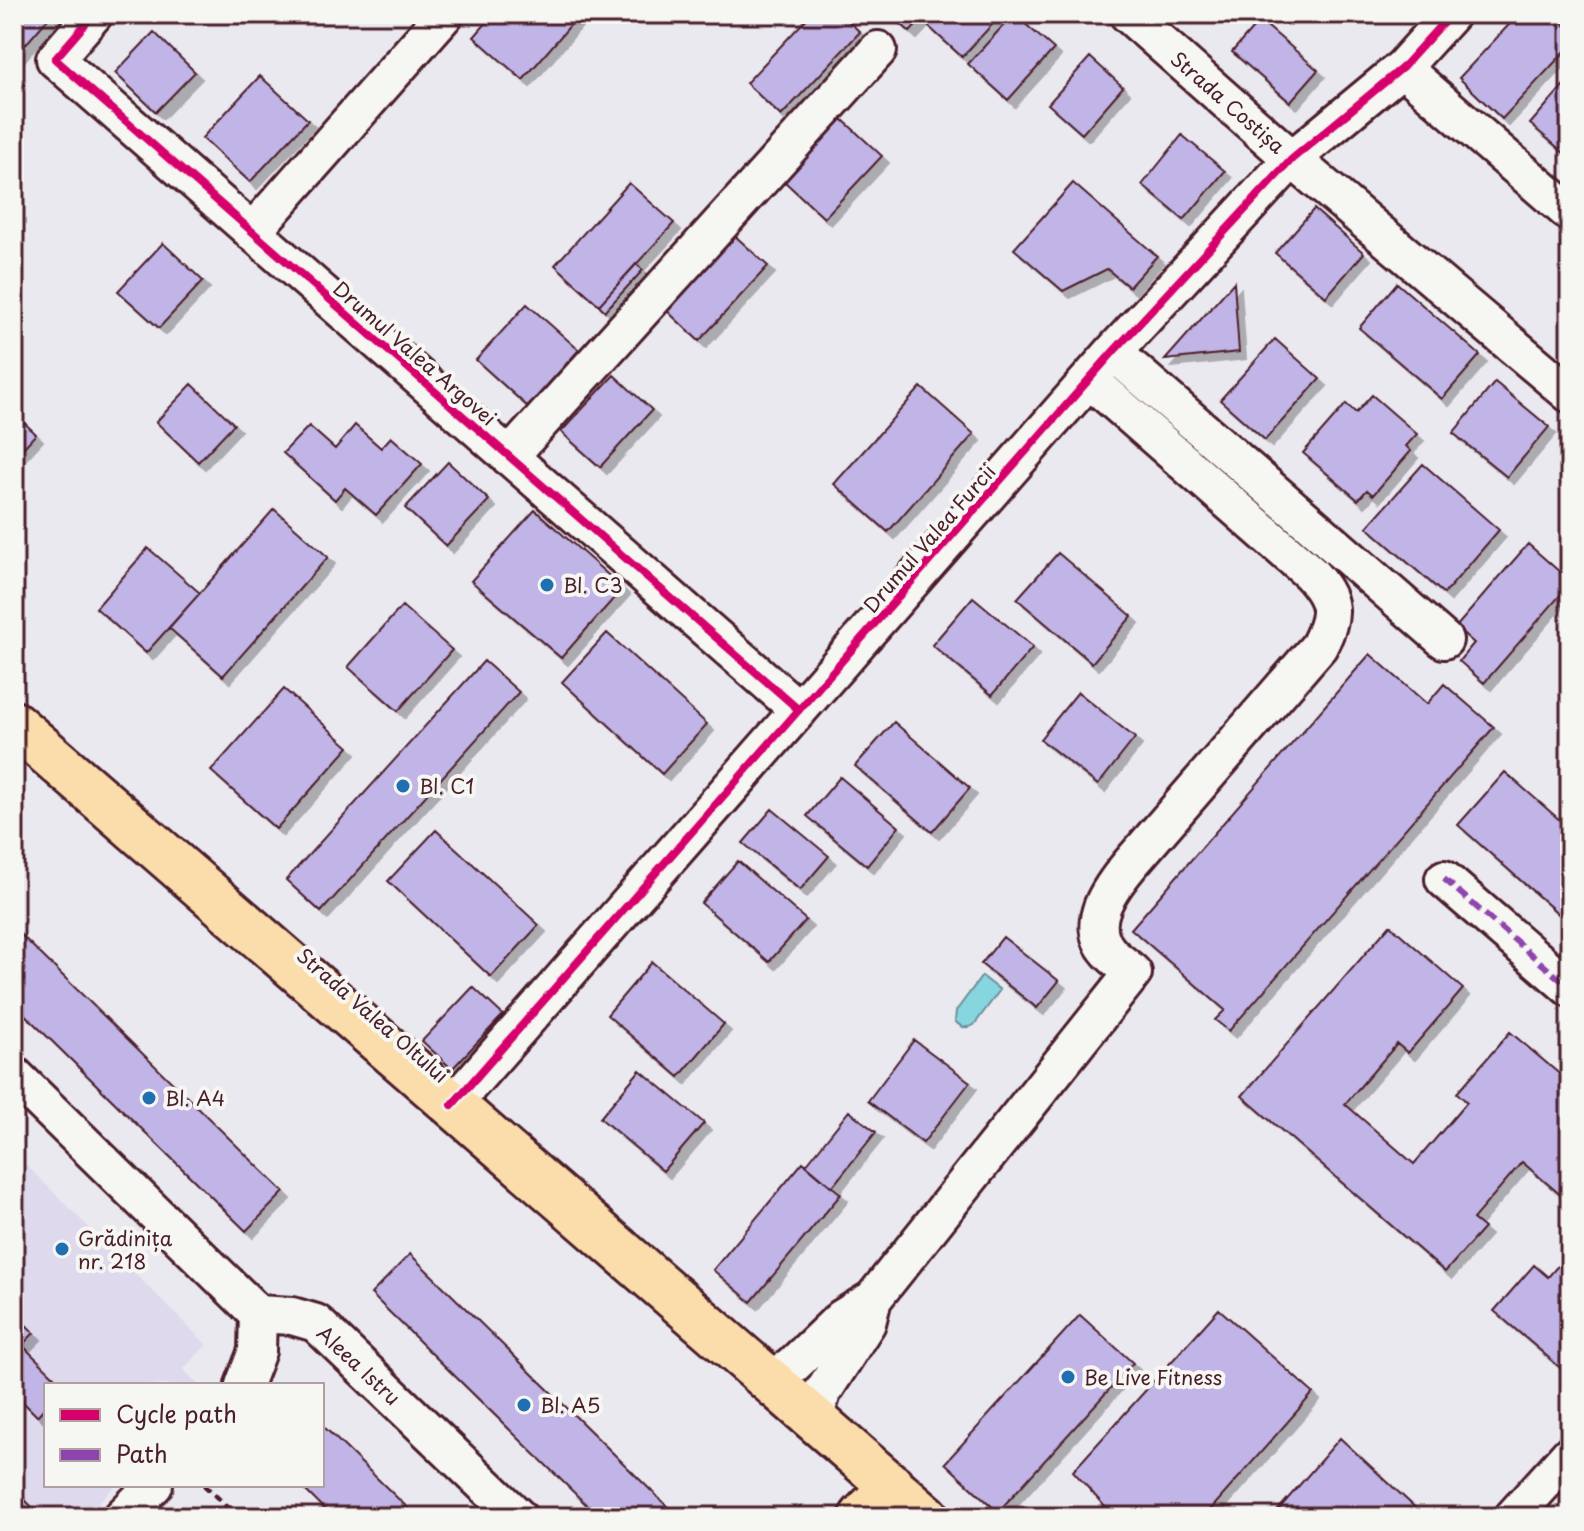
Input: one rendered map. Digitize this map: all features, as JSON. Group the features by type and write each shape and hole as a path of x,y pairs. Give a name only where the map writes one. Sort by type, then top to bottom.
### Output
{"main road":[{"name":"Strada Valea Oltului","path":"14,724 927,1517"},
{"path":"862,1517 892,1486"}],"street":[{"name":"Drumul Valea Argovei","path":"94,14 55,59 799,710"},
{"path":"252,232 445,14"},
{"name":"Strada Costișa","path":"1128,14 1292,159 1570,394"},
{"name":"Drumul Valea Furcii","path":"452,1105 1113,352 1292,159 1402,68 1451,14"},
{"path":"509,457 878,50"},
{"path":"1402,68 1570,213"},
{"path":"1113,352 1444,640"},
{"path":"769,1380 791,1367 842,1318 873,1299 1133,973 1108,951 1099,933 1105,899 1117,879 1319,646 1330,624 1332,606 1310,573 1090,380"},
{"path":"1444,879 1570,988"},
{"path":"14,1075 258,1314 257,1351 245,1383"},
{"path":"814,1418 822,1393 867,1323 873,1299"},
{"name":"Aleea Istru","path":"258,1314 292,1316 316,1323 518,1517"},
{"path":"1513,1517 1570,1454"},
{"path":"122,1517 152,1487"}],"path":[{"path":"206,1487 238,1517"}],"shaded area":[{"name":"Grădinița nr. 218","path":"14,1153 207,1345 183,1369 197,1383 44,1383 44,1487 114,1487 84,1517 14,1517"}],"water":[{"path":"982,976 1000,990 974,1025 962,1026 955,1021 956,1011"}],"building":[{"path":"14,14 52,14 14,58"},
{"path":"494,14 580,14 523,80 474,37"},
{"path":"811,14 841,14 860,32 781,116 746,83"},
{"path":"890,14 927,14 910,32"},
{"path":"939,14 1002,14 962,57 928,26"},
{"path":"1014,14 1054,49 1008,100 968,64"},
{"path":"1519,14 1553,14 1570,30 1570,46 1502,119 1459,78"},
{"path":"1260,20 1318,70 1290,102 1232,52"},
{"path":"154,32 195,72 156,112 115,73"},
{"path":"1090,57 1123,87 1082,134 1048,104"},
{"path":"260,76 308,120 250,182 202,138"},
{"path":"1570,78 1570,158 1530,124"},
{"path":"842,119 882,156 824,218 784,181"},
{"path":"1182,135 1225,171 1184,220 1142,185"},
{"path":"629,183 674,223 599,305 555,265"},
{"path":"1073,183 1157,256 1129,287 1107,269 1063,291 1014,249"},
{"path":"1314,209 1364,253 1326,297 1275,253"},
{"path":"733,234 768,266 699,341 665,309"},
{"path":"163,243 203,281 159,328 118,291"},
{"path":"636,264 643,270 605,311 599,305"},
{"path":"1234,282 1239,352 1165,360"},
{"path":"1397,283 1480,355 1442,399 1359,328"},
{"path":"527,304 579,350 528,407 476,360"},
{"path":"1275,339 1320,379 1265,440 1220,400"},
{"path":"614,375 652,410 600,467 561,432"},
{"path":"1495,382 1549,427 1507,477 1453,433"},
{"path":"192,384 234,424 198,462 156,422"},
{"path":"921,387 974,434 888,532 834,484"},
{"path":"1372,395 1417,434 1406,446 1411,451 1373,495 1367,490 1358,500 1303,453 1346,404 1356,413"},
{"path":"14,413 36,434 14,458"},
{"path":"355,425 381,448 391,437 422,464 376,515 345,488 335,500 283,453 309,426 335,449"},
{"path":"448,462 489,500 446,546 405,508"},
{"path":"1423,464 1499,530 1444,594 1367,527"},
{"path":"274,509 328,557 223,676 169,628"},
{"name":"Bl. C3","path":"535,510 623,588 561,658 471,581"},
{"path":"1528,544 1570,584 1484,683 1459,661 1474,643 1456,627"},
{"path":"148,548 200,593 146,653 96,608"},
{"path":"1058,553 1132,616 1092,663 1017,599"},
{"path":"973,597 1033,647 992,695 932,645"},
{"path":"402,606 452,650 398,711 348,667"},
{"path":"607,633 707,724 662,774 562,682"},
{"path":"1370,654 1427,704 1444,684 1494,727 1229,1031 1215,1020 1225,1010 1131,929"},
{"name":"Bl. C1","path":"484,661 519,692 321,912 286,880"},
{"path":"284,689 349,747 276,829 211,771"},
{"path":"1078,692 1135,738 1098,785 1040,739"},
{"path":"894,722 970,788 932,832 855,766"},
{"path":"1505,772 1570,829 1570,924 1458,825"},
{"path":"840,777 899,827 867,866 807,816"},
{"path":"772,809 829,856 800,890 743,843"},
{"path":"436,830 539,925 491,977 388,881"},
{"path":"738,861 806,920 769,962 701,903"},
{"path":"1390,925 1463,989 1408,1053 1397,1044 1345,1104 1414,1164 1467,1102 1457,1093 1510,1032 1570,1083 1570,1203 1522,1162 1473,1219 1484,1228 1445,1272 1242,1096"},
{"name":"Bl. A4","path":"14,928 284,1192 246,1231 14,1004"},
{"path":"1003,937 1059,981 1037,1008 981,964"},
{"path":"652,962 724,1024 679,1077 607,1015"},
{"path":"473,987 503,1015 452,1069 422,1041"},
{"path":"914,1040 970,1082 923,1143 868,1101"},
{"path":"640,1070 704,1123 663,1171 600,1118"},
{"path":"849,1111 876,1132 832,1187 806,1165"},
{"path":"803,1162 841,1194 751,1302 713,1270"},
{"path":"1570,1252 1570,1376 1494,1311 1534,1265 1548,1277"},
{"name":"Bl. A5","path":"410,1254 678,1517 599,1517 371,1294"},
{"path":"1219,1309 1313,1393 1204,1517 1114,1517 1073,1471"},
{"path":"14,1313 34,1333 22,1345 61,1383 44,1383 44,1408 37,1416 14,1393"},
{"path":"1080,1315 1133,1363 998,1512 945,1463"},
{"path":"324,1427 417,1517 332,1517 302,1487 324,1487"},
{"path":"1340,1438 1422,1514 1420,1517 1272,1517"},
{"path":"14,1489 33,1508 24,1517 14,1517"}],"marked path":[{"path":"1444,879 1570,988"}],"cycle path":[{"path":"94,14 55,59 799,710"},
{"path":"452,1105 1113,352 1292,159 1402,68 1451,14"}],"place":[{"name":"Bl. C3","path":"547,585"},
{"name":"Bl. C1","path":"403,786"},
{"name":"Bl. A4","path":"149,1098"},
{"name":"Grădinița nr. 218","path":"62,1249"},
{"name":"Be Live Fitness","path":"1068,1377"},
{"name":"Bl. A5","path":"524,1405"}]}
